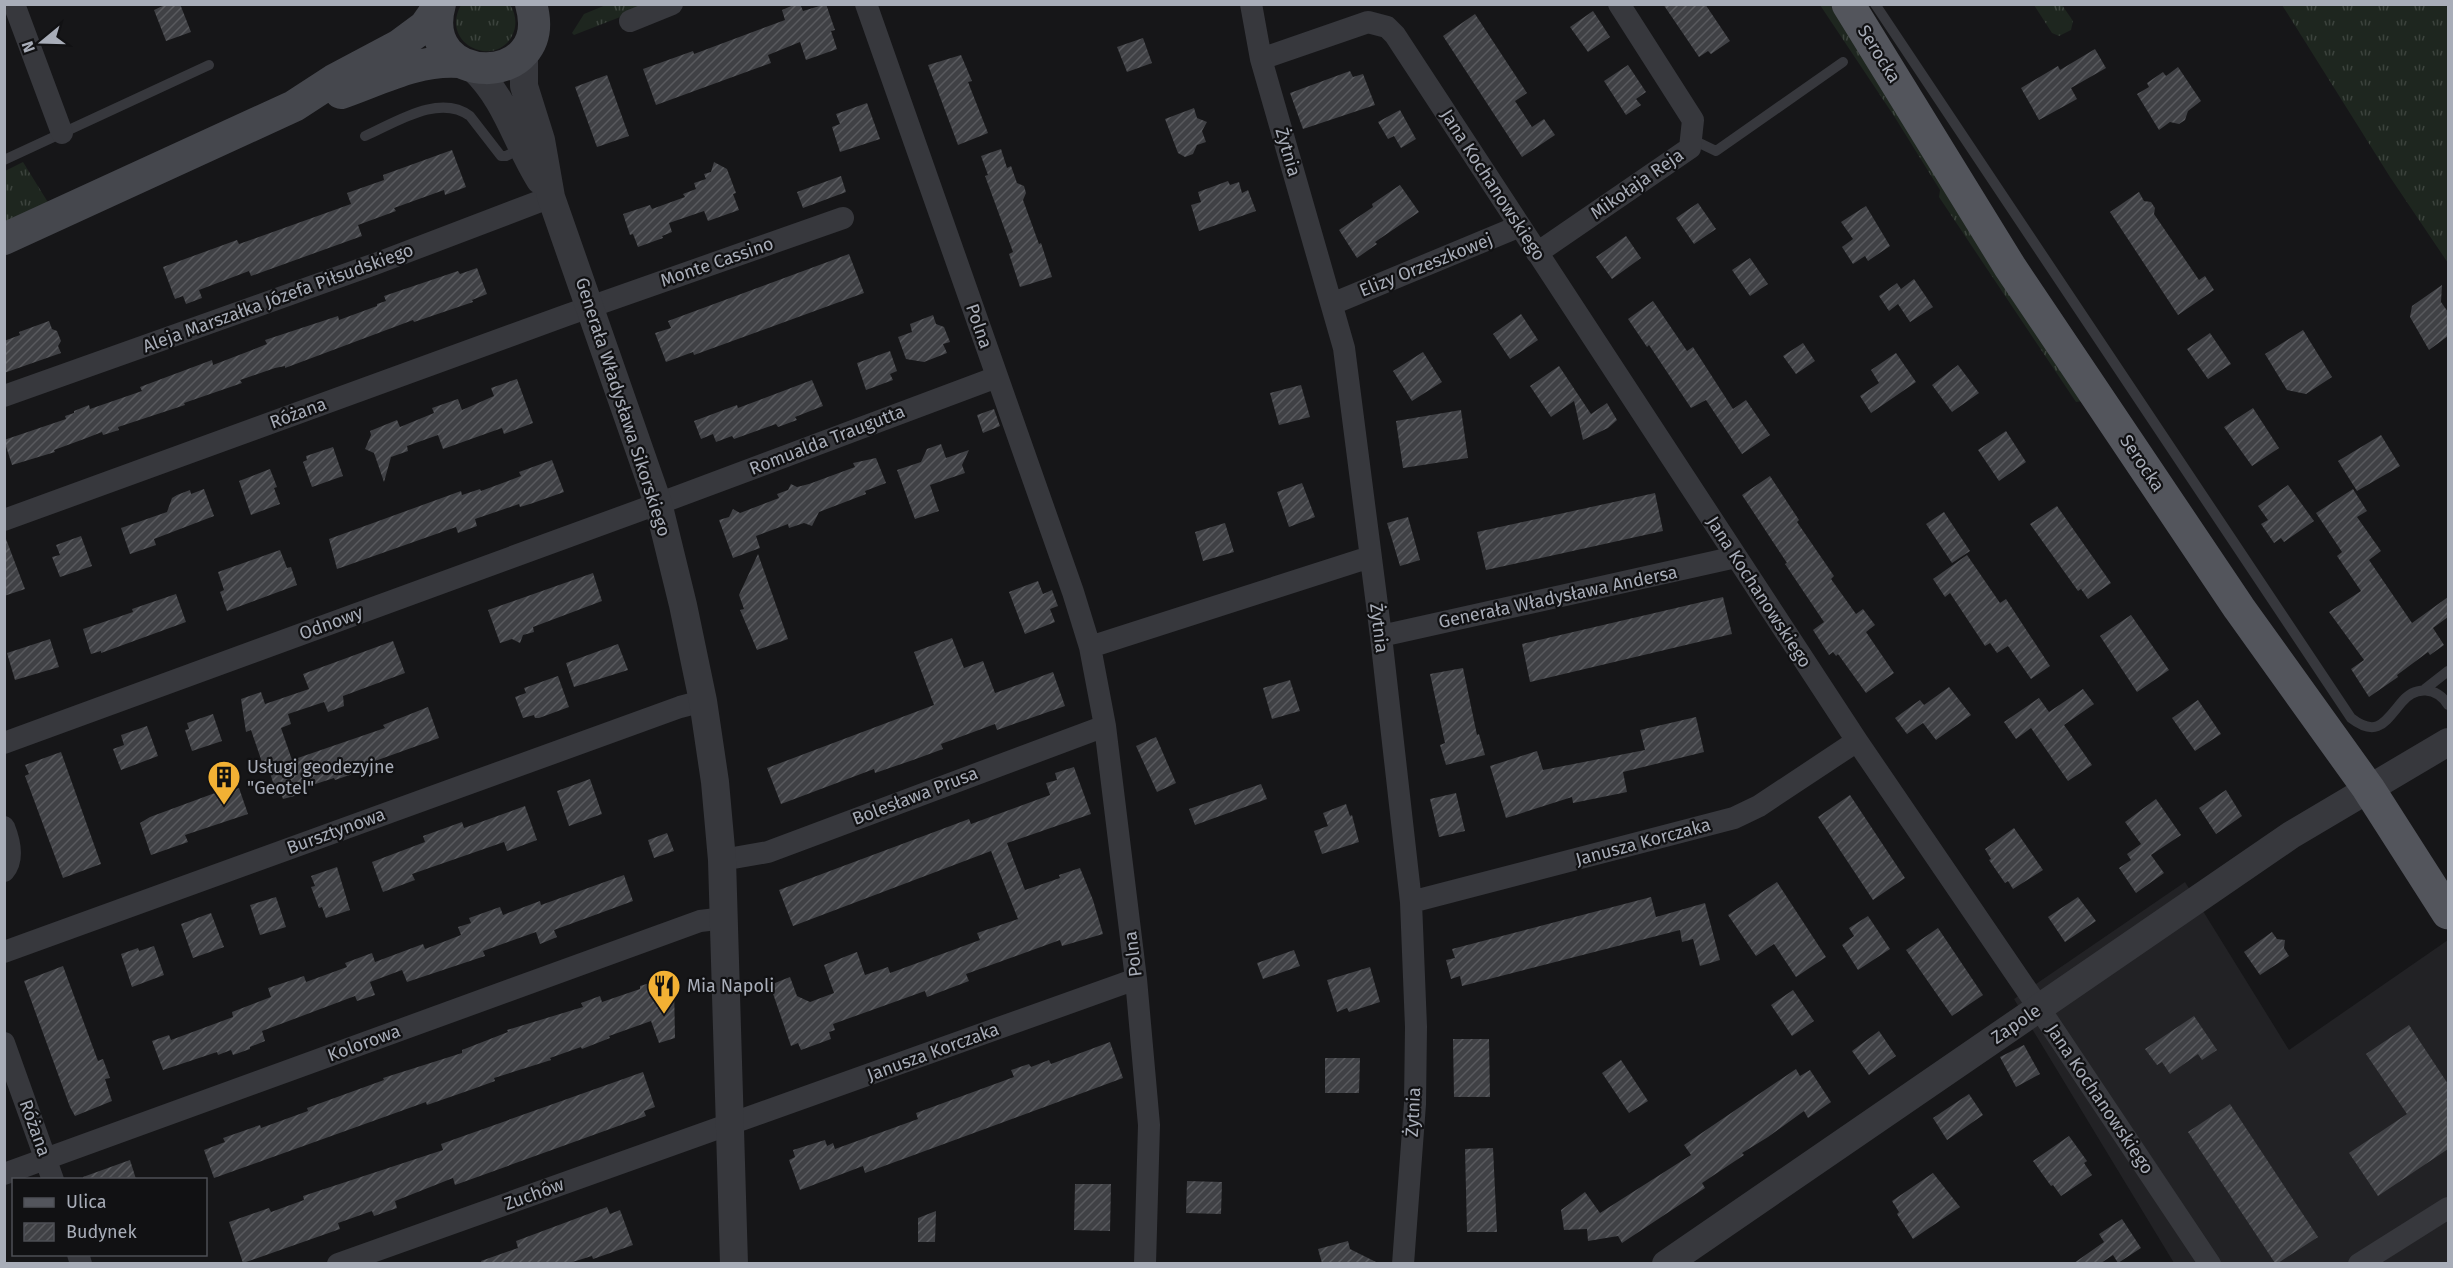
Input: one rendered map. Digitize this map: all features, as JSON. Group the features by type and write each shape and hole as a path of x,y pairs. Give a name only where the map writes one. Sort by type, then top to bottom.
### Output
{"main road":[{"path":"294,106 340,93 408,68 441,61 487,70 501,67 513,61 529,28 559,4"},
{"name":"Serocka","path":"1848,4 2010,267 2240,608 2368,788 2448,913"},
{"path":"440,5 437,22 440,37 447,51 466,65"},
{"path":"4,239 294,106 334,80 398,46 425,26 440,5"}],"street":[{"path":"14,4 62,133"},
{"path":"630,21 672,4"},
{"name":"Polna","path":"866,4 1074,592 1090,647 1105,726 1136,979 1149,1125 1145,1263"},
{"name":"Żytnia","path":"1251,4 1261,59 1344,348 1381,636 1411,902 1416,1027 1415,1104 1403,1263"},
{"name":"Mikołaja Reja","path":"1537,253 1690,148 1693,120 1619,4"},
{"name":"Jana Kochanowskiego","path":"1261,59 1359,24 1368,22 1387,27 1857,741 2210,1263"},
{"name":"Generała Władysława Sikorskiego","path":"529,28 524,86 541,140 551,197 658,503 703,701 715,782 722,860 734,1263"},
{"name":"Generała Władysława Sikorskiego","path":"466,65 489,83 522,148 551,197"},
{"name":"Aleja Marszałka Józefa Piłsudskiego","path":"4,396 375,264 551,197"},
{"name":"Monte Cassino","path":"590,307 843,218"},
{"name":"Elizy Orzeszkowej","path":"1332,304 1520,226"},
{"name":"Różana","path":"4,520 590,307"},
{"name":"Romualda Traugutta","path":"658,503 997,377"},
{"name":"Odnowy","path":"4,743 658,503"},
{"path":"1090,647 1370,557"},
{"name":"Generała Władysława Andersa","path":"1381,636 1736,558"},
{"name":"Bursztynowa","path":"4,952 680,706 703,701"},
{"name":"Bolesława Prusa","path":"722,860 768,852 1105,726"},
{"name":"Janusza Korczaka","path":"1411,902 1734,818 1760,806 1857,741"},
{"name":"Zapole","path":"1666,1263 2291,835 2448,742"},
{"path":"4,827 9,841 10,864 4,871"},
{"name":"Kolorowa","path":"4,1174 49,1169 700,921 725,918"},
{"name":"Janusza Korczaka","path":"730,1125 1136,979"},
{"name":"Różana","path":"4,1043 49,1169"},
{"name":"Zuchów","path":"338,1263 730,1125"},
{"path":"2359,1263 2448,1208"}],"lane":[{"path":"1875,4 2351,718 2368,727 2377,726 2387,721 2410,694 2425,689 2448,671"},
{"path":"1691,139 1716,151 1843,62"},
{"path":"4,160 209,65"},
{"path":"365,136 425,110 447,107 470,116 501,156 522,148"},
{"path":"2425,689 2437,692 2448,705"}],"shaded area":[{"path":"2185,882 2289,1050 2448,940 2448,1263 2174,1263 2014,999"}],"green space":[{"path":"461,5 510,5 515,24 507,43 497,50 485,51 464,42 458,32 456,20"},
{"path":"606,5 651,5 574,35 572,33 584,14"},
{"path":"1820,5 1830,5 1857,45 2083,401 2076,402 1939,197 1940,190"},
{"path":"2034,5 2062,5 2073,21 2071,30 2059,36 2052,33"},
{"path":"2282,5 2448,5 2448,263 2390,177"},
{"path":"23,162 49,204 5,226 5,171"}],"building":[{"path":"167,4 180,4 191,32 166,41 154,10"},
{"path":"800,4 803,11 826,4 835,30 831,31 837,49 806,60 800,42 768,55 771,63 656,105 643,69 693,51 694,54 785,20 782,10"},
{"path":"1663,4 1705,4 1730,41 1711,54 1708,51 1699,57"},
{"path":"1593,11 1610,37 1588,52 1570,27"},
{"path":"1475,14 1527,93 1515,101 1532,127 1544,119 1555,135 1522,157 1443,36"},
{"path":"1143,38 1152,63 1127,72 1117,47"},
{"path":"2095,49 2106,68 2071,88 2077,99 2039,120 2021,88 2058,66 2060,70"},
{"path":"961,55 972,81 968,82 988,133 958,145 928,65"},
{"path":"1628,65 1646,92 1636,99 1641,105 1626,115 1604,81"},
{"path":"2178,67 2201,101 2188,111 2185,120 2179,124 2170,122 2159,130 2137,94 2149,87 2147,83 2163,72 2166,76"},
{"path":"1350,71 1353,77 1363,74 1375,105 1303,129 1290,93"},
{"path":"607,75 629,136 597,147 575,87"},
{"path":"867,103 880,139 840,152 832,127 840,124 836,114"},
{"path":"1194,108 1197,118 1207,122 1202,131 1206,142 1197,145 1193,154 1185,157 1178,153 1165,119"},
{"path":"1400,110 1416,139 1401,148 1394,136 1388,139 1378,122"},
{"path":"1001,149 1007,168 1011,166 1017,183 1024,186 1026,193 1023,200 1052,277 1020,287 1009,254 1013,252 985,176 988,175 981,156"},
{"path":"452,150 466,187 445,195 444,190 394,208 396,211 358,225 362,236 251,276 249,271 199,290 202,298 186,304 183,296 175,299 163,267 237,240 239,244 351,204 347,193 384,180 383,175"},
{"path":"714,162 727,169 736,193 733,194 739,210 708,221 704,211 669,223 672,232 662,236 663,238 638,247 633,234 630,235 623,214 650,205 652,209 685,197 683,194 696,189 694,183 706,179 704,174 711,172"},
{"path":"841,176 846,192 803,208 797,192"},
{"path":"1228,181 1230,185 1239,182 1242,193 1248,190 1256,211 1199,231 1191,205 1201,202 1198,192"},
{"path":"1400,185 1419,212 1375,242 1377,244 1357,258 1339,230"},
{"path":"2139,192 2144,201 2151,202 2155,208 2154,214 2199,280 2205,276 2214,290 2178,315 2110,212"},
{"path":"1698,203 1716,229 1694,244 1676,218"},
{"path":"1866,206 1890,246 1868,261 1865,256 1853,264 1842,247 1853,239 1841,222"},
{"path":"1626,236 1641,258 1612,279 1596,257"},
{"path":"849,254 864,293 694,355 693,352 666,362 655,333 671,328 668,321"},
{"path":"1750,258 1768,284 1750,296 1732,270"},
{"path":"477,268 487,294 472,300 473,302 414,322 413,320 285,368 285,366 275,368 240,380 242,383 118,427 119,430 103,435 102,432 54,450 55,452 12,465 4,440 66,419 65,416 89,405 90,409 142,391 140,387 212,360 213,365 267,344 265,340 338,316 339,320 377,306 386,301 384,296 458,271 460,274"},
{"path":"1914,279 1933,307 1910,322 1898,304 1889,311 1879,296 1897,283 1901,289"},
{"path":"2442,285 2441,302 2448,312 2448,336 2429,350 2410,317 2412,306"},
{"path":"1653,301 1687,351 1693,347 1733,409 1746,400 1770,435 1742,454 1706,400 1691,408 1649,345 1647,347 1628,319"},
{"path":"1521,314 1538,340 1510,359 1493,334"},
{"path":"933,315 936,324 944,327 950,342 943,344 947,353 924,362 906,359 898,337 912,332 910,324"},
{"path":"49,321 61,341 58,346 61,353 4,373 4,341 20,335 19,332"},
{"path":"2303,330 2332,377 2306,394 2287,390 2265,354"},
{"path":"2210,333 2231,364 2208,379 2187,349"},
{"path":"1803,343 1815,361 1796,374 1783,356"},
{"path":"890,351 897,371 890,374 893,380 866,390 857,363"},
{"path":"1423,352 1442,382 1412,401 1393,371"},
{"path":"1896,353 1916,382 1871,413 1860,396 1879,383 1871,370"},
{"path":"1958,365 1979,393 1952,412 1932,385"},
{"path":"1559,366 1591,414 1607,403 1617,420 1608,428 1583,440 1574,401 1551,417 1530,386"},
{"path":"517,379 533,423 504,434 502,428 443,449 438,435 407,446 408,451 391,457 384,482 374,453 365,449 371,435 370,431 397,420 400,427 434,413 432,408 458,399 462,410 494,396 491,388"},
{"path":"812,380 823,406 795,417 797,420 778,427 776,424 734,439 732,436 716,442 713,434 701,439 694,421 737,405 738,408"},
{"path":"1301,385 1310,417 1279,425 1270,393"},
{"path":"2253,408 2279,448 2252,466 2224,427"},
{"path":"994,409 1000,426 983,433 977,415"},
{"path":"1461,410 1468,458 1403,468 1396,421"},
{"path":"2006,431 2026,462 1999,481 1978,450"},
{"path":"2381,435 2400,466 2357,491 2338,461"},
{"path":"941,444 946,458 969,450 962,465 965,473 930,485 939,511 915,519 897,470 921,462 927,449"},
{"path":"333,447 343,476 312,487 303,462 307,460 306,456"},
{"path":"876,458 886,483 865,491 866,494 819,512 812,526 804,523 789,528 788,524 756,536 760,548 733,558 719,520 729,517 733,509 740,513 779,498 777,494 788,490 791,484 797,487 809,484 855,467 853,463"},
{"path":"552,460 564,492 475,519 477,526 458,533 456,527 337,569 329,539 461,491 462,495 480,489 481,491 521,476 519,472"},
{"path":"270,469 280,504 251,515 239,481"},
{"path":"1770,476 1799,520 1797,522 1834,576 1831,579 1856,614 1863,609 1875,625 1866,632 1894,673 1866,693 1838,654 1836,656 1833,652 1829,655 1813,630 1824,622 1742,495"},
{"path":"1302,483 1315,517 1289,527 1277,492"},
{"path":"2288,485 2314,521 2284,542 2281,538 2274,543 2261,524 2268,520 2258,506"},
{"path":"204,489 214,516 154,539 156,545 130,554 121,528 167,512 172,498 177,495 190,490 191,494"},
{"path":"2353,489 2367,511 2357,517 2381,551 2369,560 2412,623 2448,597 2448,617 2433,628 2444,645 2430,655 2428,652 2369,697 2351,669 2364,660 2329,612 2361,591 2337,556 2342,552 2316,513"},
{"path":"1655,493 1663,531 1486,570 1477,532"},
{"path":"2057,506 2111,583 2088,599 2081,589 2078,591 2030,524"},
{"path":"1944,512 1970,551 1952,563 1926,524"},
{"path":"1408,517 1420,560 1400,566 1387,523"},
{"path":"1225,523 1234,552 1203,561 1195,532"},
{"path":"81,536 92,566 60,577 52,557 60,555 56,545"},
{"path":"4,539 6,539 25,589 4,596"},
{"path":"280,550 287,568 291,567 297,585 227,611 220,592 224,590 218,572"},
{"path":"758,554 788,639 757,650 740,610 744,609 739,595"},
{"path":"1967,555 2000,603 2006,599 2050,666 2031,679 2008,646 1997,653 1990,643 1985,646 1950,593 1945,597 1933,579"},
{"path":"593,573 602,601 533,627 534,632 523,635 520,643 512,639 500,643 488,610"},
{"path":"1038,581 1043,594 1052,590 1058,606 1050,609 1055,622 1025,634 1009,592"},
{"path":"176,594 186,622 101,653 101,651 91,654 83,629"},
{"path":"1723,597 1732,634 1530,682 1522,644"},
{"path":"2131,615 2169,670 2137,692 2100,636"},
{"path":"952,638 964,668 983,661 995,693 1053,672 1065,706 997,730 995,724 941,744 943,749 875,773 874,769 781,804 767,768 934,705 914,652"},
{"path":"50,639 59,667 15,680 7,653"},
{"path":"393,641 405,673 343,696 344,706 328,712 324,702 288,714 291,724 281,728 292,760 385,728 383,725 428,707 439,738 375,761 376,766 300,789 302,794 283,799 281,793 277,794 269,770 265,771 251,730 246,732 241,699 261,692 265,704 309,689 303,674"},
{"path":"618,644 628,670 574,687 566,663"},
{"path":"1463,668 1477,735 1479,734 1485,755 1446,765 1440,745 1445,743 1430,674"},
{"path":"558,676 569,707 539,718 535,718 534,715 523,718 515,697 526,693 524,688"},
{"path":"1290,680 1300,711 1272,719 1263,688"},
{"path":"1949,687 1971,715 1936,740 1923,723 1907,734 1895,718 1920,700 1924,705"},
{"path":"2083,689 2094,704 2064,725 2092,765 2068,781 2031,728 2016,739 2004,722 2039,698 2049,712"},
{"path":"2198,700 2221,734 2195,751 2172,718"},
{"path":"213,714 222,741 192,751 185,730 189,729 187,723"},
{"path":"1696,717 1704,752 1623,772 1627,792 1573,803 1572,797 1506,818 1490,766 1537,751 1543,770 1645,750 1640,730"},
{"path":"147,726 158,756 121,770 113,749 124,745 121,735"},
{"path":"1156,737 1176,783 1157,792 1136,746"},
{"path":"61,752 101,864 63,878 25,776 29,774 25,765"},
{"path":"1074,767 1091,814 1007,843 1025,890 1060,878 1059,875 1080,868 1103,934 1062,946 1060,940 966,974 969,981 927,997 925,991 833,1024 835,1030 829,1032 831,1039 801,1050 798,1043 791,1046 770,985 790,977 797,996 810,1002 834,993 824,965 857,952 865,975 888,967 890,973 980,940 977,933 1018,919 991,851 793,926 779,890 969,819 971,824 1050,795 1046,783 1057,780 1055,773"},
{"path":"590,779 602,814 569,826 557,791"},
{"path":"1261,784 1267,799 1195,825 1189,809"},
{"path":"239,788 248,814 185,835 188,842 151,855 140,823 150,817 223,790 224,793"},
{"path":"2226,790 2242,816 2216,834 2199,808"},
{"path":"1456,793 1465,831 1439,837 1430,799"},
{"path":"1850,795 1905,878 1873,900 1818,817"},
{"path":"2156,799 2181,835 2151,855 2164,873 2136,893 2119,868 2131,860 2127,854 2141,844 2125,822"},
{"path":"1346,804 1350,816 1352,815 1359,842 1322,854 1314,831 1328,826 1323,813"},
{"path":"525,806 537,840 507,851 504,842 412,874 415,880 383,892 372,862 425,842 423,836 462,822 464,828"},
{"path":"2014,828 2043,870 2013,889 2008,881 2005,883 1989,860 1991,859 1985,849"},
{"path":"667,833 674,851 654,858 648,840"},
{"path":"337,867 350,910 326,918 322,907 319,908 311,887 315,886 311,876"},
{"path":"624,875 633,901 554,930 557,937 540,944 536,932 483,951 485,956 407,982 402,970 370,982 375,995 357,1001 355,996 262,1031 265,1041 250,1049 233,1055 231,1050 218,1055 217,1052 163,1070 152,1041 169,1035 171,1040 233,1017 232,1012 271,997 268,988 304,976 306,982 347,967 345,963 372,953 375,962 423,944 425,949 461,935 458,927 471,923 469,918 500,907 503,915 540,901 541,905"},
{"path":"1777,882 1826,957 1796,977 1774,944 1756,956 1728,915"},
{"path":"276,897 286,927 260,935 250,905"},
{"path":"1651,897 1656,917 1705,903 1720,960 1700,966 1693,939 1682,942 1680,930 1462,986 1460,976 1451,979 1446,960 1455,958 1452,949"},
{"path":"2078,897 2096,921 2065,942 2048,917"},
{"path":"211,913 224,947 193,958 181,924"},
{"path":"1868,916 1890,949 1858,970 1842,945 1854,936 1849,928"},
{"path":"1938,928 1983,995 1952,1016 1906,950"},
{"path":"2272,932 2277,939 2285,940 2284,948 2289,956 2260,975 2244,952"},
{"path":"154,946 164,975 132,987 121,954 138,948 139,951"},
{"path":"1294,950 1300,966 1263,979 1257,963"},
{"path":"63,966 98,1061 103,1059 110,1078 105,1079 112,1101 75,1116 24,981"},
{"path":"1370,967 1380,1002 1349,1012 1347,1008 1337,1012 1327,980"},
{"path":"666,978 674,983 675,1038 659,1043 651,1021 609,1036 610,1038 582,1049 581,1047 550,1058 551,1060 494,1078 495,1081 473,1089 427,1105 426,1102 214,1178 204,1150 225,1142 223,1138 260,1125 261,1128 308,1111 307,1108 384,1080 383,1078 462,1053 462,1050 508,1032 507,1030 583,1007 581,1003 600,996 602,1002"},
{"path":"1793,990 1814,1021 1792,1036 1771,1005"},
{"path":"2194,1016 2217,1050 2202,1060 2198,1054 2170,1074 2162,1062 2157,1065 2145,1049"},
{"path":"2409,1025 2448,1084 2448,1149 2378,1196 2349,1153 2407,1114 2366,1054"},
{"path":"1879,1031 1896,1056 1869,1075 1852,1051"},
{"path":"1453,1039 1489,1039 1490,1097 1454,1097"},
{"path":"1110,1042 1123,1078 865,1173 863,1166 800,1190 789,1160 795,1157 793,1150 825,1140 827,1146 833,1143 835,1149 918,1119 916,1113 1014,1077 1011,1070 1029,1064 1031,1067 1049,1060 1051,1064"},
{"path":"2024,1045 2040,1074 2016,1087 2000,1057"},
{"path":"1325,1058 1360,1058 1359,1093 1325,1093"},
{"path":"1621,1060 1648,1101 1629,1113 1602,1073"},
{"path":"1796,1069 1800,1076 1810,1070 1831,1102 1808,1118 1804,1111 1702,1183 1705,1188 1622,1243 1618,1236 1588,1241 1587,1229 1564,1230 1561,1210 1585,1192 1600,1213 1691,1155 1684,1145"},
{"path":"643,1072 655,1107 644,1111 646,1116 455,1185 453,1178 395,1201 397,1208 374,1216 372,1211 338,1223 340,1229 243,1263 229,1222 269,1208 271,1212 304,1200 303,1196 443,1150 441,1144"},
{"path":"1969,1094 1983,1115 1947,1140 1933,1118"},
{"path":"2230,1104 2318,1237 2278,1263 2275,1263 2188,1132"},
{"path":"2069,1136 2087,1161 2084,1163 2092,1175 2061,1196 2033,1161"},
{"path":"1493,1148 1497,1232 1467,1232 1465,1149"},
{"path":"130,1160 136,1178 83,1178"},
{"path":"1933,1173 1960,1207 1913,1239 1897,1214 1899,1212 1892,1201"},
{"path":"1187,1181 1222,1182 1221,1214 1186,1213"},
{"path":"1075,1184 1111,1184 1110,1231 1074,1230"},
{"path":"607,1207 610,1214 620,1210 633,1245 593,1259 592,1256 569,1263 482,1263 481,1261 518,1248 516,1241"},
{"path":"936,1211 935,1242 918,1242 918,1218"},
{"path":"2122,1219 2141,1248 2118,1263 2113,1255 2101,1263 2074,1263 2104,1242 2099,1234"},
{"path":"1348,1241 1350,1249 1378,1263 1322,1263 1318,1249"}],"place":[{"name":"Usługi geodezyjne \"Geotel\"","path":"224,806"},
{"name":"Mia Napoli","path":"664,1015"}]}
